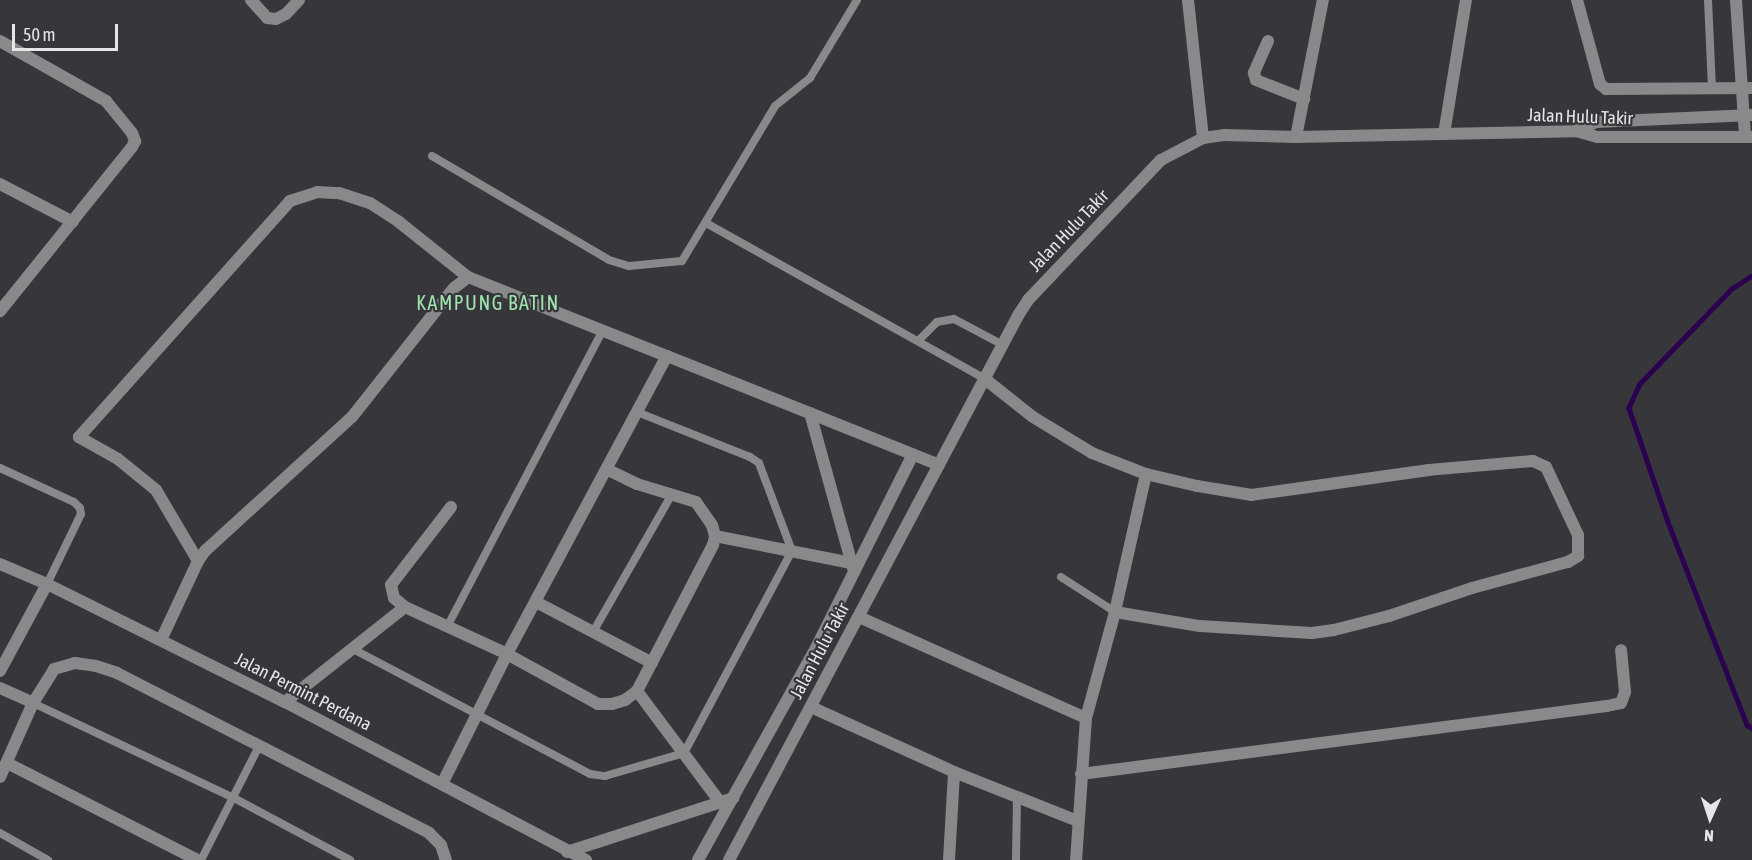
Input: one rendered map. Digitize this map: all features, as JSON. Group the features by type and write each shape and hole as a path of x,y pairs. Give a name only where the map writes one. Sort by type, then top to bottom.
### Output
{"street":[{"path":"251,0 267,18 276,19 286,14 299,0"},
{"path":"1188,0 1203,138"},
{"path":"1296,137 1323,0"},
{"path":"1444,134 1466,0"},
{"path":"1577,0 1600,84 1606,90 1747,88"},
{"path":"1736,0 1747,88 1749,137"},
{"path":"0,41 106,100 132,133 135,141 73,222 0,311"},
{"path":"1268,41 1254,73 1256,80 1304,99"},
{"path":"1576,131 1596,122 1748,115"},
{"name":"Jalan Hulu Takir","path":"729,860 1028,300 1161,160 1203,138 1224,135 1296,137 1576,131 1597,137 1749,137"},
{"path":"0,184 73,222"},
{"path":"198,561 156,490 118,459 79,437 290,201 317,192 339,193 370,203 399,222 468,277 939,465"},
{"path":"160,640 198,561 216,539 363,407 454,288 468,277"},
{"path":"442,784 507,654 667,356"},
{"path":"985,379 1033,417 1092,453 1146,474 1197,486 1252,495 1429,470 1533,461 1546,467 1578,535 1578,556 1568,562 1472,588 1389,616 1334,630 1312,633 1200,626 1114,612"},
{"path":"810,413 853,568"},
{"path":"698,860 818,645 853,568 913,454"},
{"path":"451,507 391,585 394,598 405,607 507,654 598,704 612,704 625,700 637,691 713,545 714,536 712,525 696,502 637,484 606,469"},
{"path":"1076,860 1086,718 1114,612 1146,474"},
{"path":"714,536 792,551 853,568"},
{"name":"Jalan Permint Perdana","path":"0,564 47,584 285,702 586,860"},
{"path":"0,671 47,584"},
{"path":"536,602 652,663"},
{"path":"285,702 405,607"},
{"path":"859,617 1086,718"},
{"path":"1082,774 1621,703 1624,692 1621,650"},
{"path":"0,777 33,703 54,669 75,663 96,666 117,673 429,833 441,845 446,860"},
{"path":"0,688 33,703"},
{"path":"637,691 720,802"},
{"path":"811,707 954,772 1078,821"},
{"path":"7,763 197,860"},
{"path":"949,860 954,772"},
{"path":"567,852 733,798"}],"lane":[{"path":"432,156 609,260 629,266 682,261 775,106 810,78 857,0"},
{"path":"1708,0 1712,88"},
{"path":"706,223 985,379"},
{"path":"918,341 937,322 954,319 1003,345"},
{"path":"447,627 602,332"},
{"path":"353,649 590,774 605,776 684,753 792,551 759,463 750,457 637,412"},
{"path":"0,468 74,502 80,508 81,514 47,584"},
{"path":"593,632 672,494"},
{"path":"1061,577 1114,612"},
{"path":"33,703 232,797 350,860"},
{"path":"201,860 259,746"},
{"path":"1016,860 1017,796"},
{"path":"0,833 48,860"}],"waterway":[{"path":"1752,276 1732,289 1640,384 1629,408 1668,522 1747,725 1752,728"}],"district":[{"name":"KAMPUNG BATIN","path":"488,302"}]}
